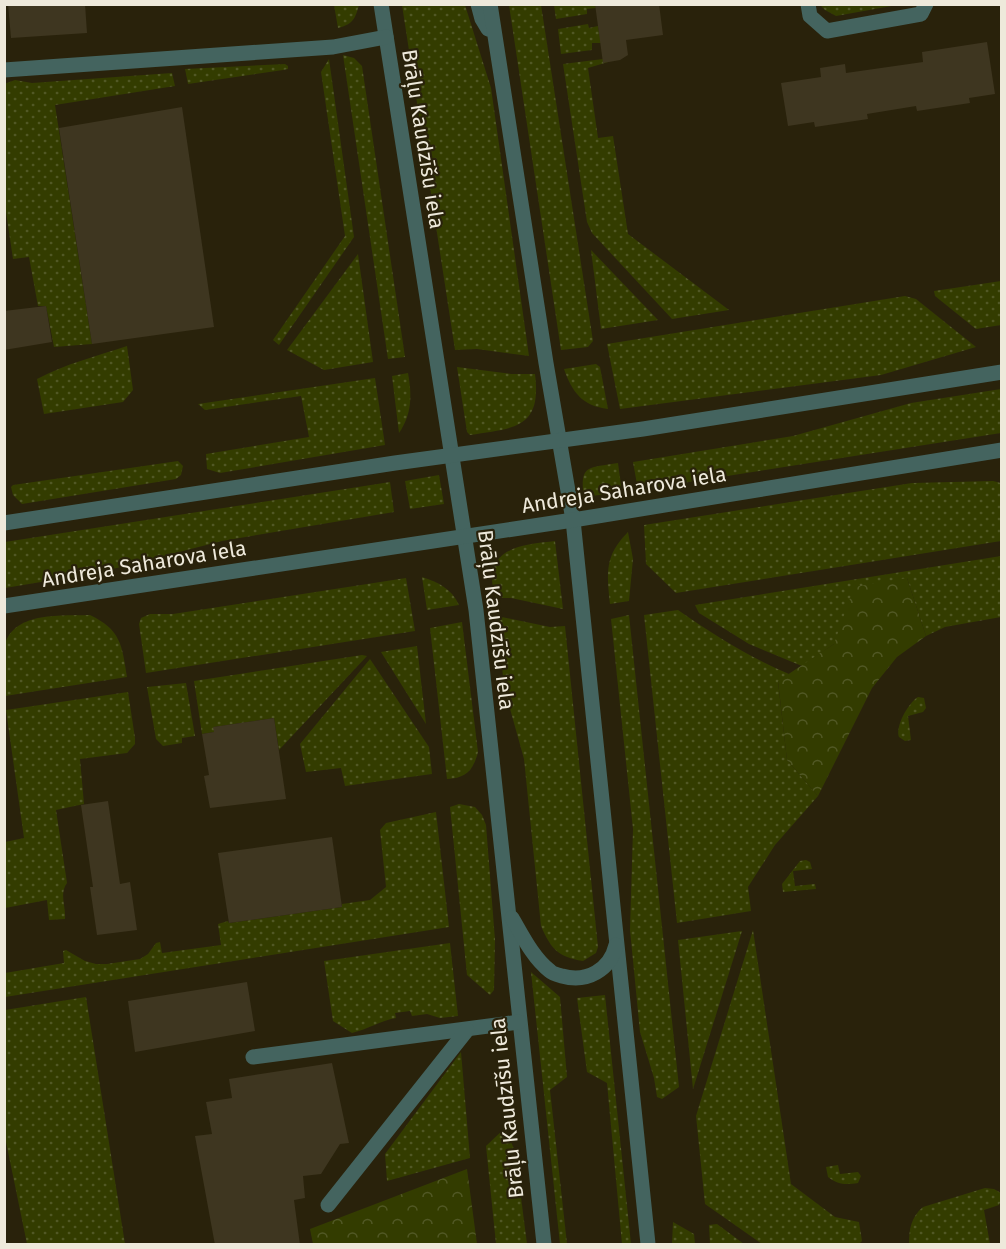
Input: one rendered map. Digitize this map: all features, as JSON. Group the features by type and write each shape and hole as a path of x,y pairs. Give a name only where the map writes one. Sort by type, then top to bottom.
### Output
{"street":[{"name":"Brāļu Kaudzīšu iela","path":"381,4 476,610 544,1245"},
{"path":"478,4 482,19 495,39"},
{"path":"489,4 573,520 648,1245"},
{"path":"808,4 810,16 827,31 921,14 926,4"},
{"path":"4,70 333,46 386,37"},
{"path":"4,523 451,455 655,427 1002,372"},
{"name":"Andreja Saharova iela","path":"4,606 573,520 1002,450"},
{"path":"508,913 551,973 569,978 591,976 608,963 613,956 617,940"},
{"path":"253,1057 519,1022"},
{"path":"328,1205 466,1030"}],"green space":[{"path":"334,5 359,5 353,20 338,28"},
{"path":"402,5 465,5 491,88 529,356 477,349 455,350"},
{"path":"509,5 541,5 593,341 588,347 561,350"},
{"path":"554,5 595,5 596,8 587,9 587,14 556,19"},
{"path":"820,5 897,5 836,16"},
{"path":"588,24 589,28 598,26 601,43 592,43 592,50 561,54 558,29"},
{"path":"343,55 354,58 362,66 405,357 388,359"},
{"path":"329,59 354,237 279,345 273,340 345,236 321,72"},
{"path":"603,59 608,62 588,68 598,138 613,136 628,234 729,310 672,319 592,233 587,222 563,64"},
{"path":"285,64 288,69 188,84 185,69"},
{"path":"172,73 175,86 55,105 92,344 54,347 46,306 38,306 29,257 13,259 5,205 4,84 15,80 32,83"},
{"path":"591,250 658,320 601,329"},
{"path":"358,254 373,362 324,370 287,350"},
{"path":"1001,281 1001,325 976,329 935,296 934,291"},
{"path":"905,296 916,299 976,347 881,375 620,409 607,344"},
{"path":"127,346 133,390 123,402 44,414 37,379"},
{"path":"596,364 600,367 608,409 591,405 579,397 564,369"},
{"path":"457,367 511,374 535,374 534,406 529,416 512,427 470,435 467,432"},
{"path":"408,373 409,411 399,433 392,376"},
{"path":"375,378 385,445 220,473 207,469 206,454 309,437 301,396 205,410 198,404"},
{"path":"1001,389 1001,433 638,490 633,462 793,436 911,403"},
{"path":"178,461 183,466 181,475 176,479 22,504 13,495 11,487 13,485"},
{"path":"618,463 622,492 584,497 583,478 588,469"},
{"path":"439,475 444,504 410,509 405,481"},
{"path":"993,481 1001,483 1001,541 676,593 646,564 644,525 912,483"},
{"path":"390,482 394,512 222,541 101,572 5,588 5,542"},
{"path":"628,532 633,559 629,601 610,604 608,574 611,557"},
{"path":"555,541 563,609 511,598 496,598 492,579 498,559 514,548"},
{"path":"1001,556 1001,617 945,627 926,636 907,578 834,644 802,666 749,644 699,613 695,605"},
{"path":"422,577 444,587 459,605 427,610"},
{"path":"406,578 415,631 146,673 139,624 141,618 150,614 173,614"},
{"path":"907,578 926,636 897,657 872,688 818,796 787,760 778,681 834,644 854,587"},
{"path":"678,610 732,645 789,674 778,682 787,760 818,796 775,845 748,887 751,911 677,923 644,615"},
{"path":"90,615 114,633 121,647 127,677 5,696 3,655 10,633 29,621 41,618"},
{"path":"629,615 679,1087 662,1099 657,1097 654,1078 640,1032 630,930 633,829 611,619"},
{"path":"497,616 550,627 565,626 598,947 596,953 583,961 567,957 556,951 541,926 524,759 504,687"},
{"path":"462,622 478,752 468,772 459,777 447,779 430,628"},
{"path":"417,646 426,724 381,652"},
{"path":"367,656 279,750 274,718 214,727 214,732 202,734 194,681"},
{"path":"370,659 429,747 432,774 345,786 341,768 306,772 300,744"},
{"path":"186,683 195,736 182,738 182,743 163,746 156,739 147,687"},
{"path":"128,692 135,744 127,753 80,759 84,804 56,810 67,883 63,896 65,919 49,920 47,900 5,908 5,842 24,838 6,710"},
{"path":"918,697 924,698 926,708 923,712 908,716 911,740 905,741 899,737 899,727 907,710"},
{"path":"459,804 475,807 482,815 486,825 495,940 494,990 490,995 467,975 450,807"},
{"path":"436,812 449,927 5,997 5,973 64,963 63,951 66,950 85,961 96,964 140,959 148,954 156,943 160,942 162,953 221,945 218,924 228,921 229,923 342,907 342,904 370,900 386,887 380,830 386,823"},
{"path":"800,861 810,862 812,869 793,871 795,886 815,884 816,889 783,892 782,884"},
{"path":"753,930 791,1184 835,1217 859,1222 862,1241 859,1244 762,1244 705,1204 696,1116"},
{"path":"742,931 693,1089 678,940"},
{"path":"450,943 458,1016 440,1018 427,1014 412,1016 410,1011 395,1013 396,1018 352,1033 333,1021 324,961"},
{"path":"531,972 560,997 567,1077 550,1090 567,1244 560,1244"},
{"path":"605,995 631,1244 622,1244 607,1083 587,1072 577,998"},
{"path":"86,997 125,1244 27,1244 5,1137 5,1010"},
{"path":"461,1052 470,1158 387,1181 385,1154"},
{"path":"505,1128 515,1151 527,1244 496,1244 486,1146"},
{"path":"838,1165 840,1174 858,1172 861,1176 858,1183 842,1184 828,1177 826,1167"},
{"path":"467,1169 477,1244 313,1244 310,1229"},
{"path":"985,1188 1001,1193 999,1205 984,1210 990,1244 909,1244 912,1224 923,1207"},
{"path":"673,1222 694,1234 695,1244 672,1244"},
{"path":"717,1224 744,1244 710,1244 709,1225"}],"building":[{"path":"8,4 85,4 87,33 11,38"},
{"path":"595,4 659,4 663,35 626,40 628,55 620,60 603,63"},
{"path":"987,42 995,94 969,98 970,103 917,111 916,106 867,114 868,119 815,127 814,122 788,126 781,83 821,77 820,68 845,64 846,73 923,62 922,52"},
{"path":"182,107 214,327 92,344 59,128"},
{"path":"46,306 52,342 4,350 4,311"},
{"path":"274,718 286,799 210,808 204,776 209,775 202,734 214,732 213,727"},
{"path":"108,801 120,884 130,882 137,930 97,935 90,887 93,887 81,805"},
{"path":"332,837 342,907 229,923 218,853"},
{"path":"247,982 255,1031 135,1052 128,1001"},
{"path":"332,1063 349,1143 340,1144 321,1174 303,1176 305,1198 294,1200 300,1245 215,1245 195,1136 212,1134 206,1102 232,1098 229,1079"}]}
